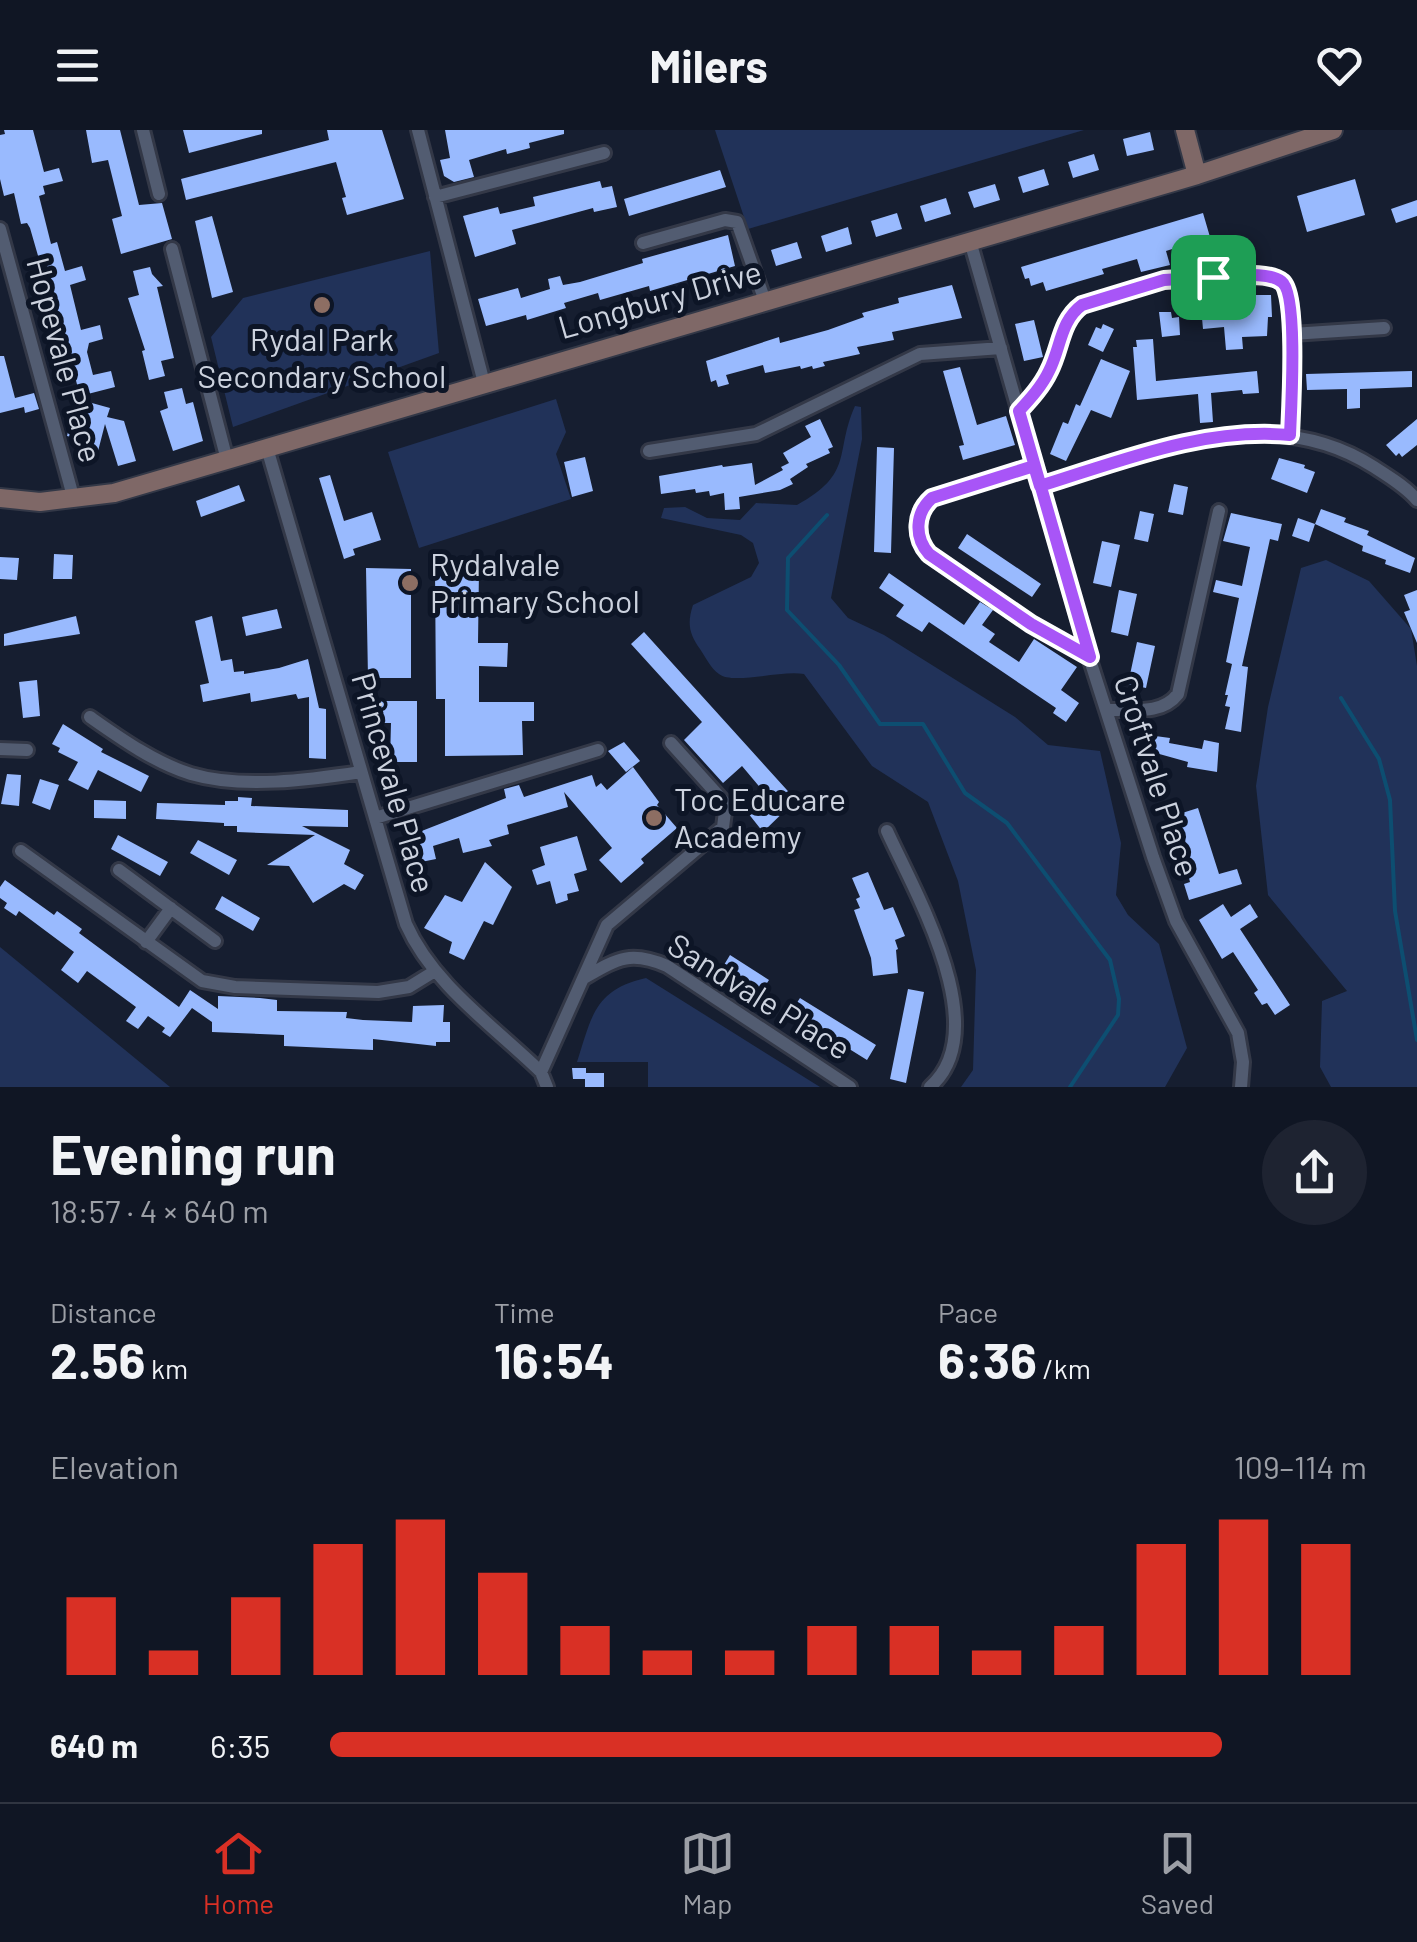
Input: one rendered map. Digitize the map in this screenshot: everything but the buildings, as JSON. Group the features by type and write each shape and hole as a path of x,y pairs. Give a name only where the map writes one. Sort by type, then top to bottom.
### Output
{"street":[{"path":"143,130 159,194"},
{"path":"418,130 484,383"},
{"path":"1185,130 1197,176"},
{"name":"Longbury Drive","path":"0,498 40,502 114,492 1197,176 1323,132"},
{"path":"435,196 604,154"},
{"path":"642,243 725,220 737,222 765,301"},
{"name":"Hopevale Place","path":"1,232 74,500"},
{"name":"Croftvale Place","path":"970,241 1106,710 1166,896 1197,962 1238,1033 1242,1087"},
{"path":"172,249 227,460"},
{"path":"1019,411 1049,372 1072,313 1094,300 1186,277 1269,277 1282,281 1287,288 1292,334 1290,435"},
{"path":"1292,334 1384,328"},
{"path":"649,452 756,434 920,354 1000,348"},
{"path":"1040,486 1190,442 1258,432 1290,435 1331,446 1362,460 1415,494"},
{"name":"Princevale Place","path":"268,448 406,924 434,972 541,1072 547,1087"},
{"path":"1034,466 932,498 922,509 919,539 929,554 1031,624 1090,657"},
{"path":"1106,710 1165,707 1178,694 1219,511"},
{"path":"90,718 160,760 192,774 270,782 361,772"},
{"path":"541,1072 607,924 723,827 726,804 671,743"},
{"path":"0,749 28,750"},
{"path":"375,818 598,750"},
{"path":"886,831 943,956 953,993 950,1048 930,1087"},
{"path":"21,852 190,974 215,985 378,992 409,987 434,972"},
{"path":"119,870 215,941"},
{"path":"146,942 171,908"},
{"name":"Sandvale Place","path":"584,978 610,963 645,956 667,966 850,1087"}],"shaded area":[{"path":"715,130 1084,130 748,229"},
{"path":"430,251 439,353 233,427 211,337 243,298"},
{"path":"556,399 566,432 556,454 571,499 419,548 388,452"},
{"path":"855,406 861,407 862,439 831,598 848,618 884,635 1015,717 1048,745 1100,751 1121,843 1116,895 1128,915 1159,944 1187,1048 1165,1087 961,1087 973,1070 976,970 958,881 928,802 872,766 804,674 726,677 713,669 693,638 693,605 751,577 759,563 753,543 741,535 661,518 664,508 685,507 707,518 740,520 756,503 797,505 828,483 835,472"},
{"path":"1326,560 1369,581 1411,629 1417,666 1417,1087 1331,1087 1320,1067 1322,1001 1347,991 1268,895 1256,786 1268,707 1301,568"},
{"path":"0,947 170,1087 0,1087"},
{"path":"646,978 820,1087 648,1087 648,1062 577,1062 592,1018 605,998"}],"waterway":[{"path":"827,515 788,558 787,610 839,665 880,724 923,724 965,793 1007,823 1110,960 1119,999 1118,1015 1070,1087"},
{"path":"1341,698 1379,759 1390,800 1395,911 1417,1040"}],"place":[{"name":"Rydal Park Secondary School","path":"322,305"},
{"name":"Rydalvale Primary School","path":"410,583"},
{"name":"Toc Educare Academy","path":"654,818"}],"route":[{"path":"1213,277 1164,280 1082,305 1065,324 1049,372 1019,411 1034,466 1090,657 1031,624 929,554 919,539 919,518 932,498 1034,466 1040,486 1172,446 1258,432 1290,435 1292,334 1287,288 1282,281 1269,277 1213,277"}]}
